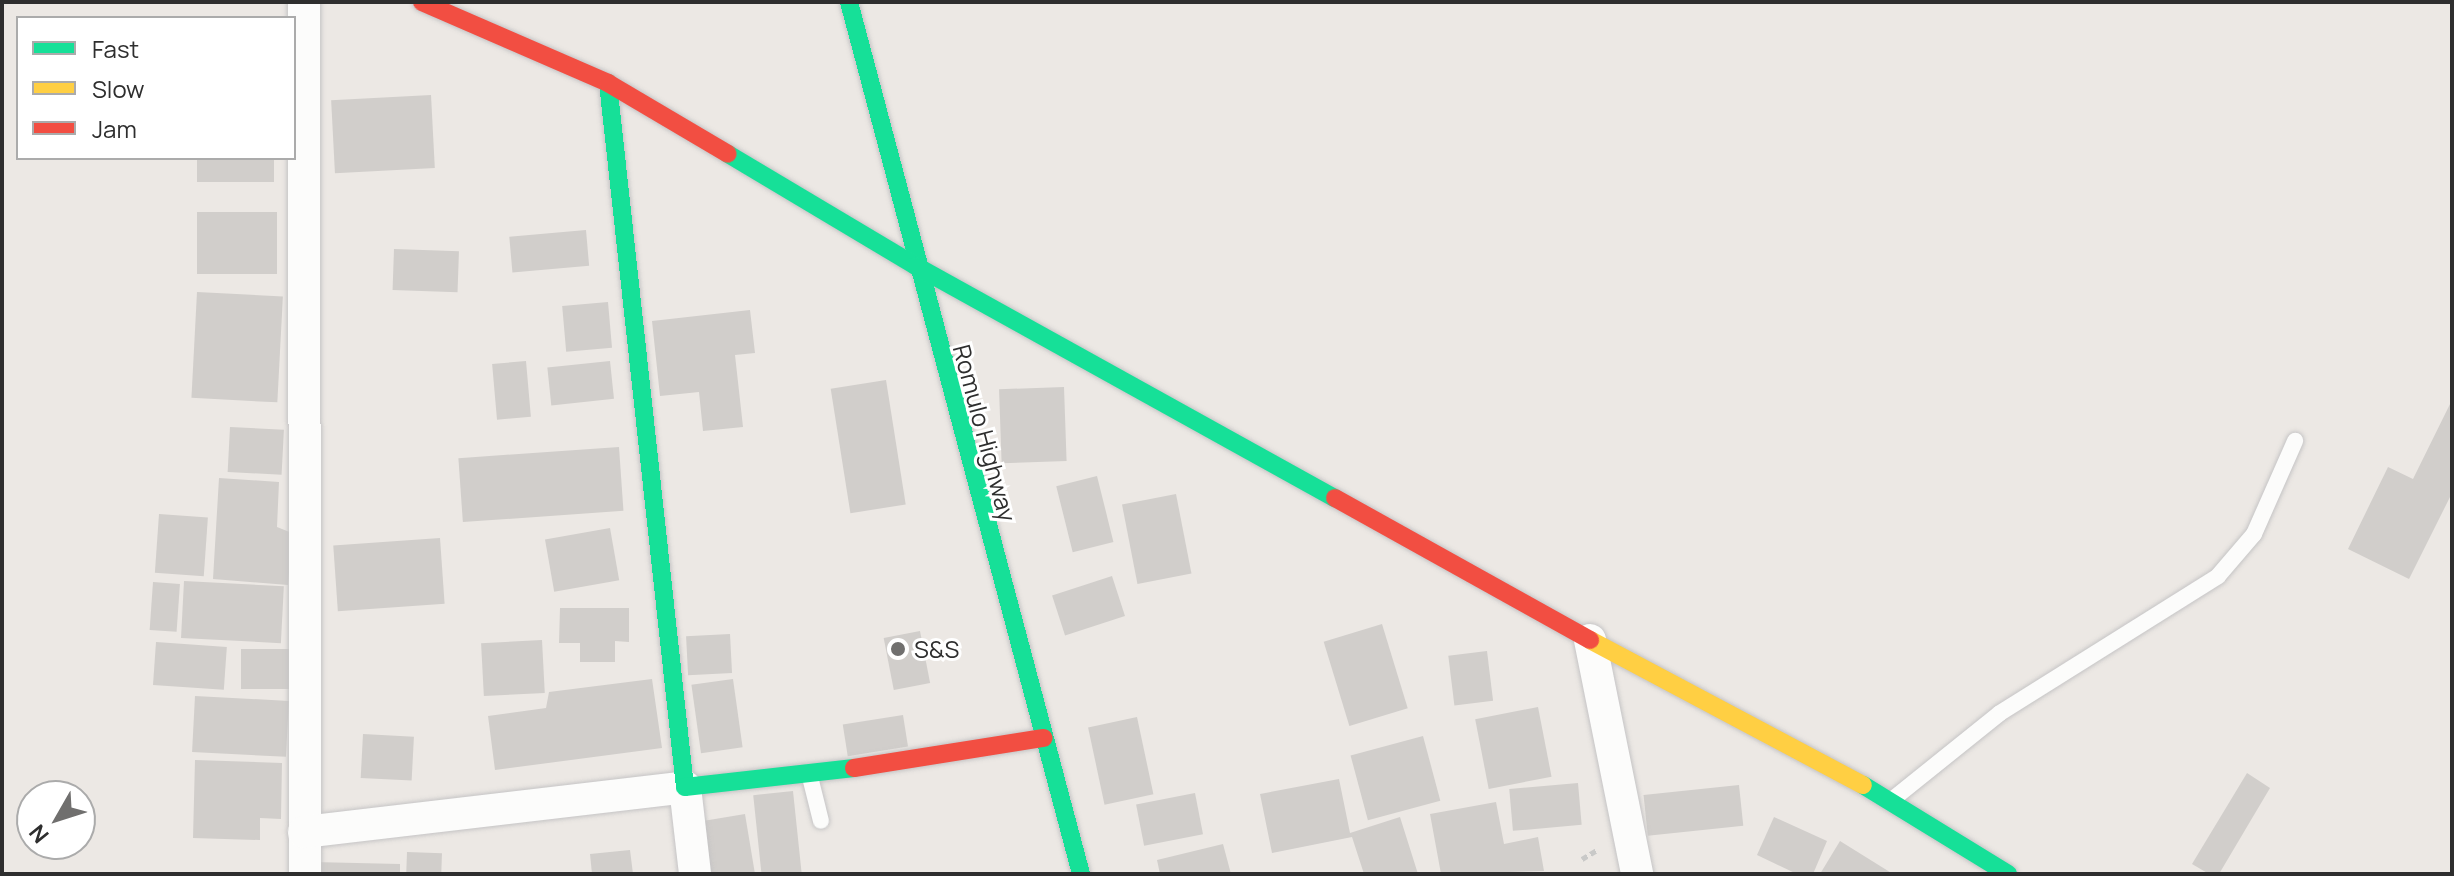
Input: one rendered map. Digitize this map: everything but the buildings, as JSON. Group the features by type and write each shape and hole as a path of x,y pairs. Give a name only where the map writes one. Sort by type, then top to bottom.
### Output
{"main road":[{"path":"422,2 608,83 916,266 1590,640 1892,800 2008,874"},
{"name":"Romulo Highway","path":"849,2 916,266 1081,874"},
{"path":"608,83 685,787 810,775 1044,738"}],"street":[{"path":"304,2 305,874"},
{"path":"1590,640 1637,874"},
{"path":"304,832 685,787 695,874"}],"lane":[{"path":"1892,800 2000,713 2218,576 2254,534 2295,441"},
{"path":"810,775 821,821"}],"traffic: fast":[{"path":"849,2 1081,874"},
{"path":"608,83 685,787 854,768"},
{"path":"728,154 916,266 1335,498"},
{"path":"1863,785 2008,874"}],"traffic: slow":[{"path":"1590,640 1863,785"}],"traffic: jam":[{"path":"422,2 608,83 728,154"},
{"path":"1335,498 1590,640"},
{"path":"854,768 1044,738"}],"place":[{"name":"S&S","path":"898,649"}]}
